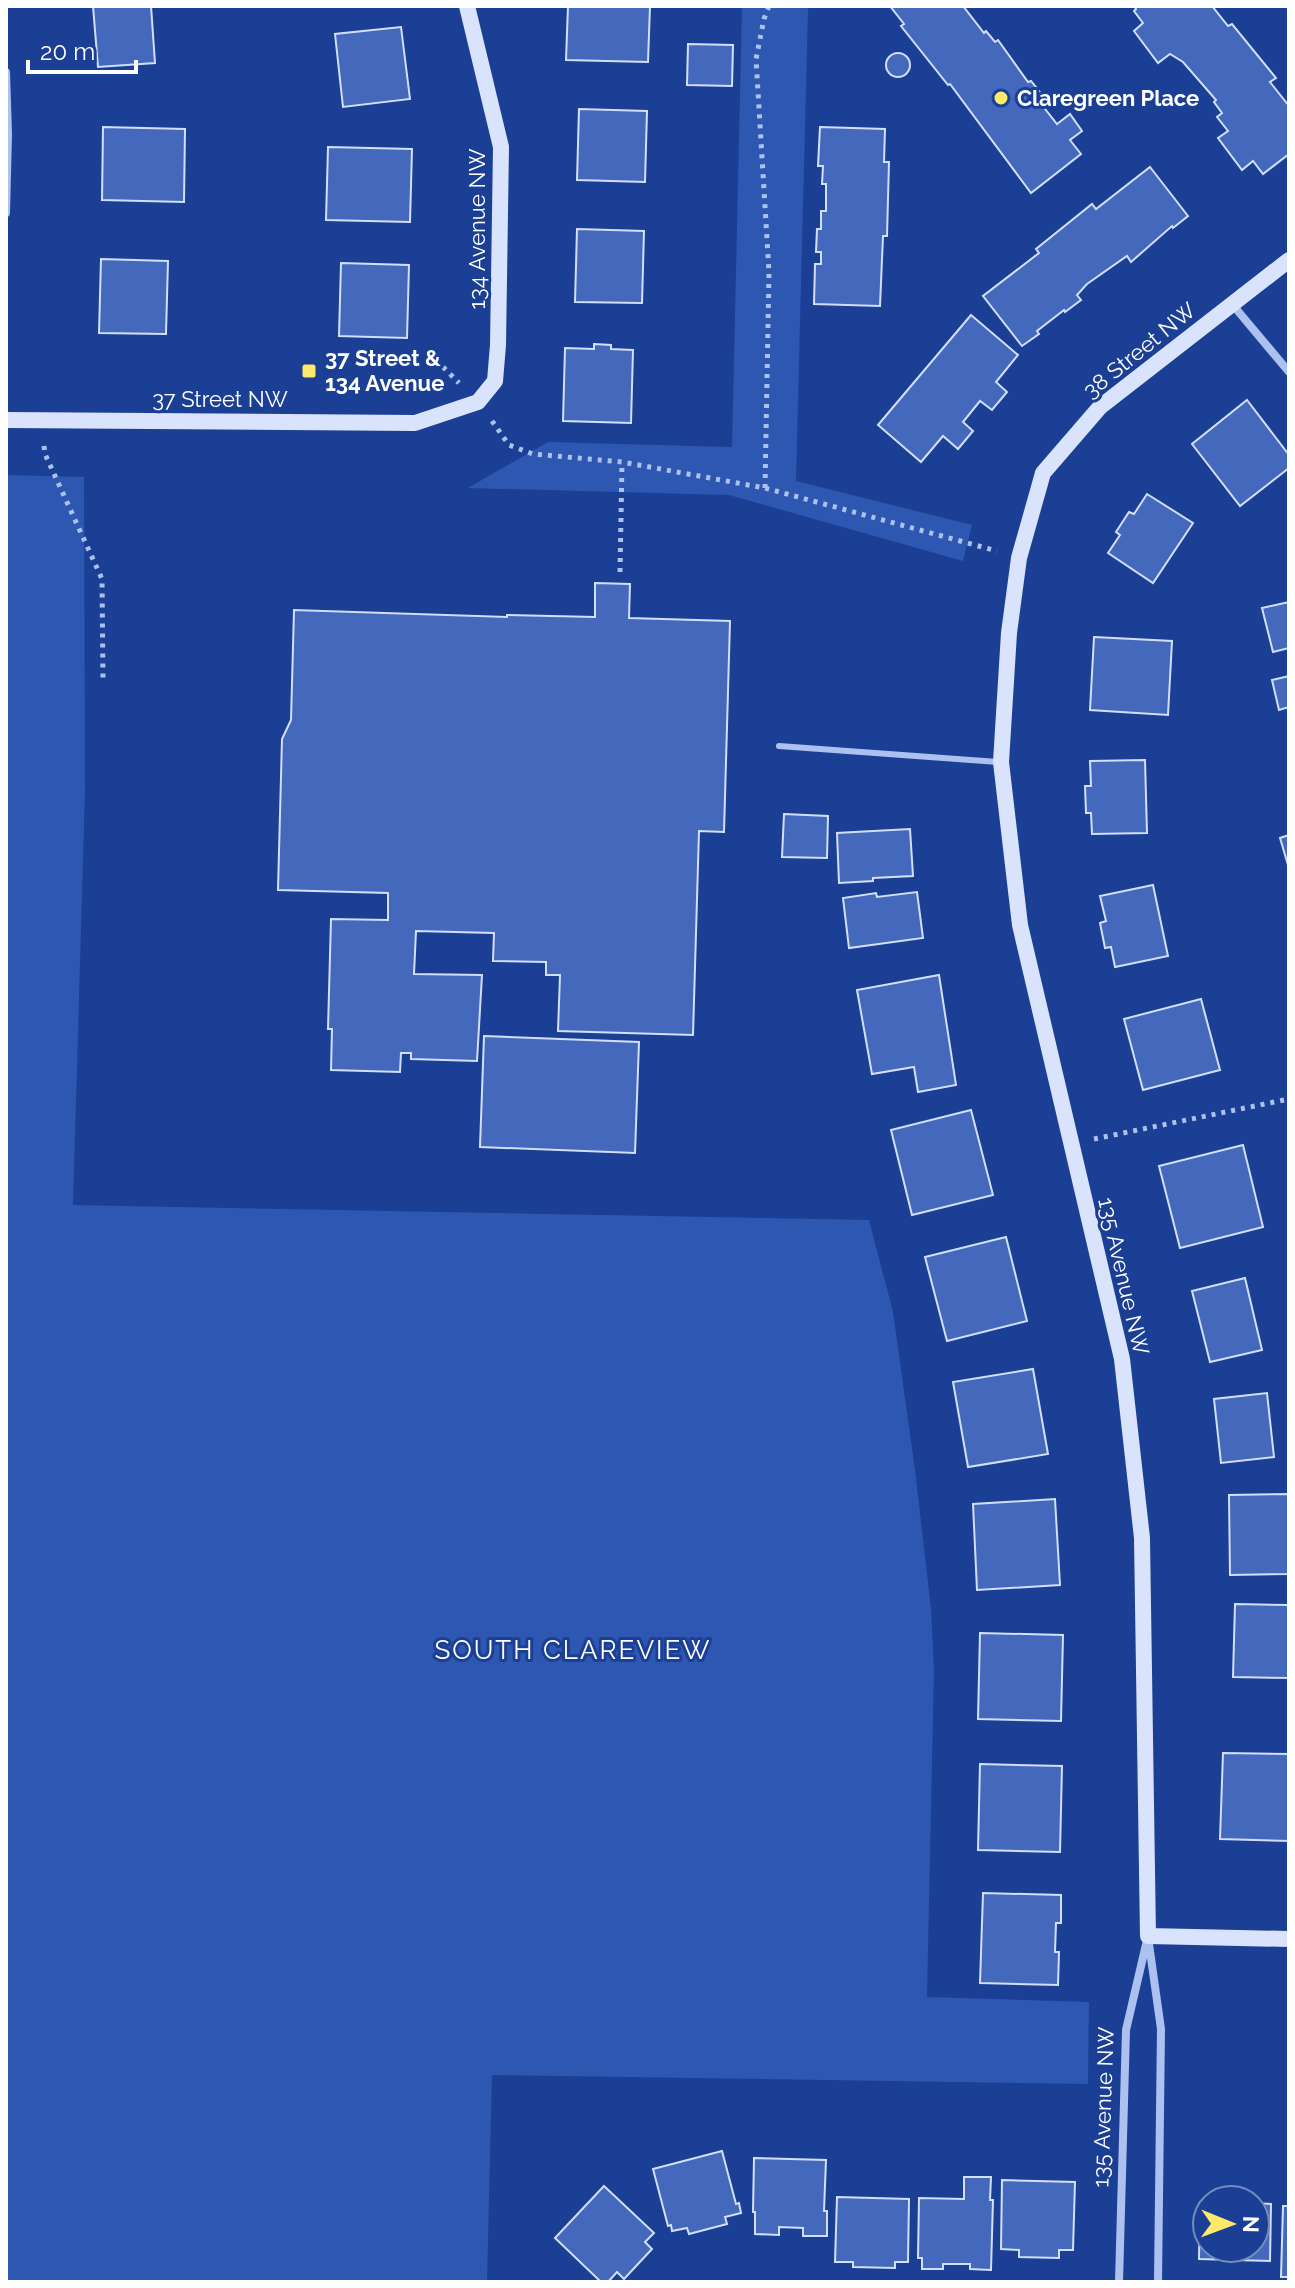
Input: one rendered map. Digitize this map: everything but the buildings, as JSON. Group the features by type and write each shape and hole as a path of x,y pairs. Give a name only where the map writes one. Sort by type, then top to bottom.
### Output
{"street":[{"name":"134 Avenue NW","path":"467,6 501,147 495,381 478,402"},
{"path":"6,72 6,213"},
{"name":"38 Street NW","path":"1009,633 1019,558 1043,473 1100,407 1289,260"},
{"path":"1232,303 1289,372"},
{"name":"37 Street NW","path":"6,420 415,423 478,402"},
{"name":"135 Avenue NW","path":"1009,633 1001,762 1020,925 1122,1359 1142,1538 1148,1936 1161,2029 1158,2282"},
{"path":"1148,1936 1289,1939"},
{"name":"135 Avenue NW","path":"1119,2282 1126,2030 1148,1936"}],"lane":[{"path":"779,746 1001,762"}],"path":[{"path":"765,488 769,272 756,59 769,6"},
{"path":"443,367 478,402 509,445 533,454 622,462 765,488 981,545 1019,558"},
{"path":"43,420 45,454 102,579 103,680"},
{"path":"620,572 622,462"},
{"path":"1071,1144 1289,1099"}],"shaded area":[{"path":"742,6 812,6 808,9 796,481 972,525 963,561 729,495 468,488 548,442 732,447"},
{"path":"6,475 84,477 85,791 73,1205 869,1220 893,1312 931,1609 934,1669 927,1997 1089,2002 1088,2084 492,2075 487,2282 6,2282"}],"place":[{"name":"Claregreen Place","path":"1001,98"},
{"name":"37 Street & 134 Avenue","path":"309,371"}],"district":[{"name":"SOUTH CLAREVIEW","path":"573,1650"}]}
